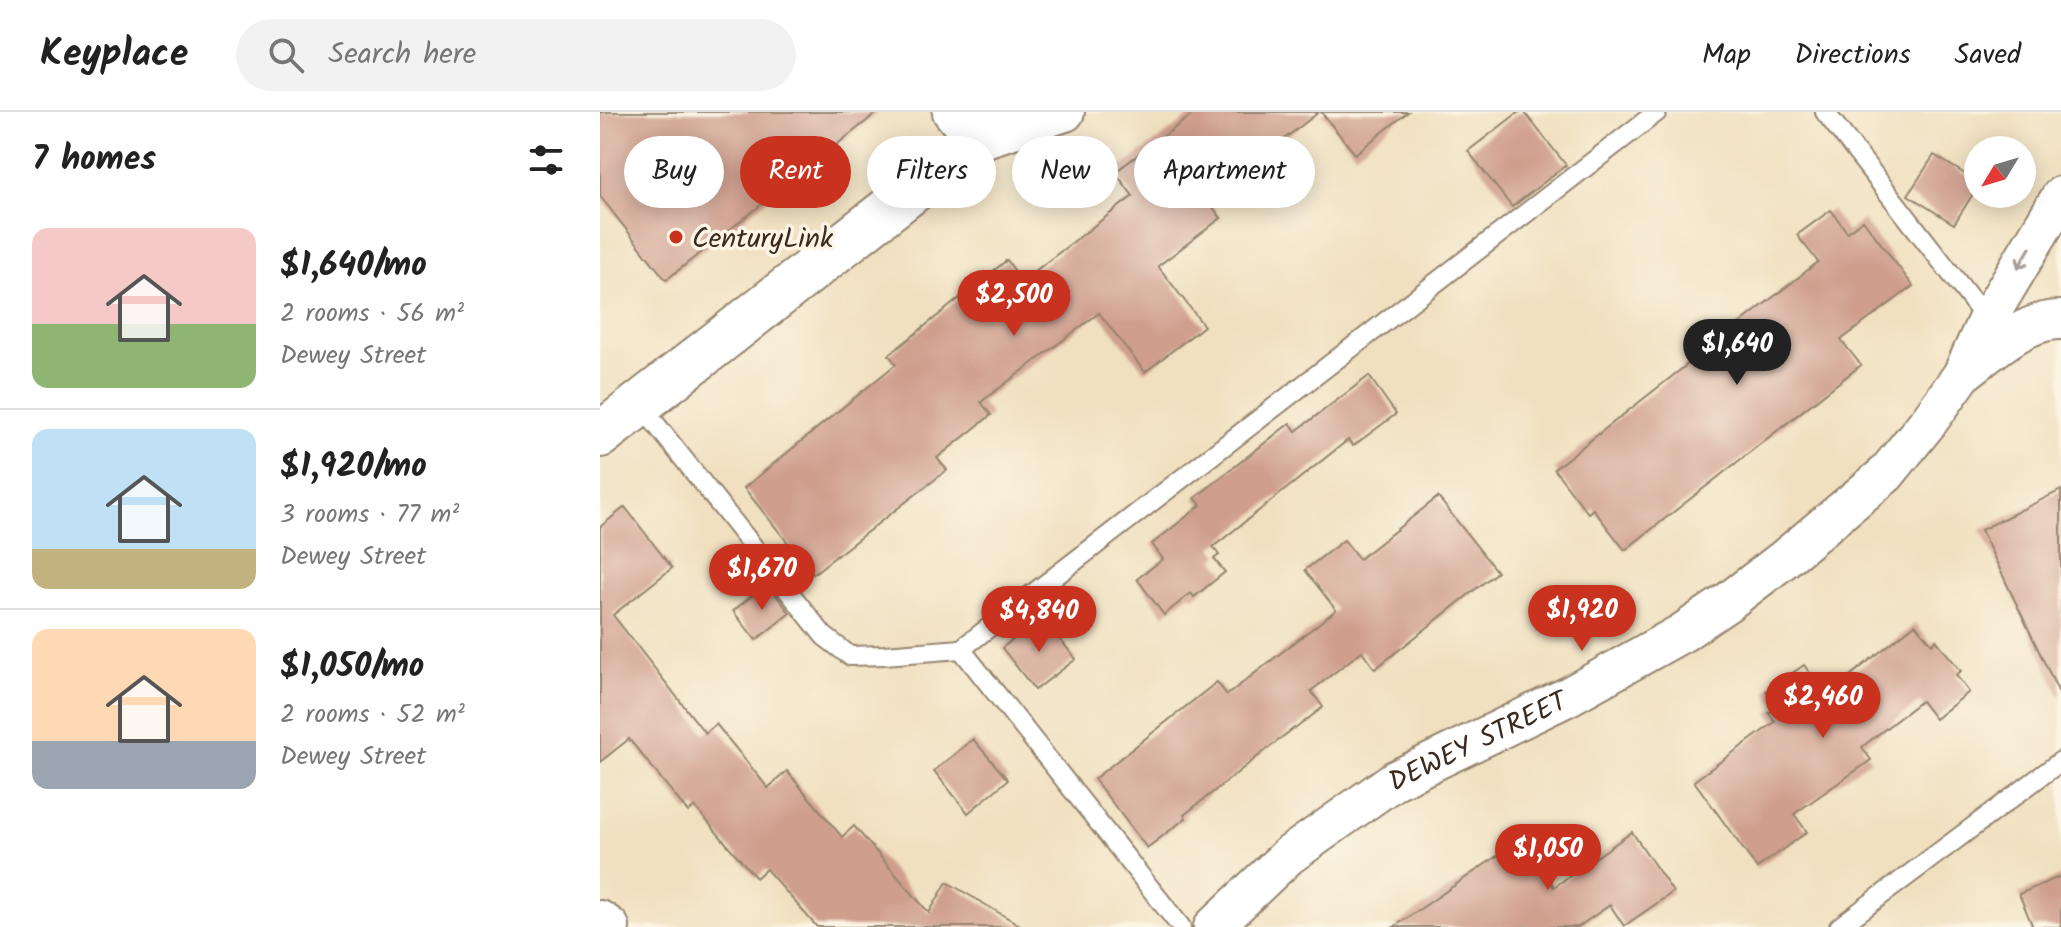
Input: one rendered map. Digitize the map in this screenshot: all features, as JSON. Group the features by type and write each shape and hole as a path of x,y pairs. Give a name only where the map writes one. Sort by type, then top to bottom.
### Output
{"street":[{"path":"600,435 974,122 1065,112"},
{"name":"DEWEY STREET","path":"1213,927 1288,856 1395,780 1569,696 1682,633 1784,559 1886,474 1962,375 1987,320 2061,196"},
{"name":"DEWEY STREET","path":"1962,375 2010,336 2051,320 2061,320"},
{"path":"600,920 610,927"}],"lane":[{"path":"639,403 824,636 850,656 961,649 1657,112"},
{"path":"1825,112 1987,320"},
{"path":"961,649 1181,927"},
{"path":"1839,927 2061,761"}],"building":[{"path":"600,112 878,112 848,136 740,136 740,208 757,208 666,280 600,196"},
{"path":"1196,112 1319,112 1288,136 1164,136"},
{"path":"1321,112 1408,112 1355,154"},
{"path":"1519,112 1524,112 1566,165 1512,207 1468,151"},
{"path":"1934,155 1964,173 1964,208 1954,224 1908,195"},
{"path":"1134,158 1134,208 1214,208 1221,218 1158,266 1204,326 1145,372 1099,313 981,402 991,415 937,458 947,470 813,574 744,488 896,364 889,355 1007,260 1022,281 1133,196 1118,176 1118,170"},
{"path":"1831,210 1847,232 1863,220 1913,286 1841,340 1861,365 1625,550 1593,509 1588,513 1554,469 1818,262 1797,235"},
{"path":"1369,376 1396,414 1353,446 1348,440 1213,547 1219,555 1214,559 1225,572 1194,597 1191,593 1164,615 1137,579 1163,559 1152,544 1201,505 1195,498 1290,423 1296,431"},
{"path":"2061,490 2061,697 1981,530"},
{"path":"1438,497 1497,572 1375,669 1362,651 1311,691 1323,707 1184,815 1186,818 1147,848 1094,779 1217,682 1227,695 1336,610 1305,570 1344,540 1359,559"},
{"path":"625,507 672,568 613,615 705,733 716,724 768,788 787,771 842,837 854,826 929,913 947,882 1023,927 817,927 766,869 756,878 695,807 688,812 629,739 600,762 600,527"},
{"path":"767,584 790,613 756,640 733,611"},
{"path":"1042,617 1076,659 1035,690 1002,648"},
{"path":"1915,624 1932,644 1936,640 1961,671 1956,675 1969,692 1935,719 1921,701 1862,747 1871,760 1794,814 1807,832 1757,868 1694,781 1775,722 1769,713 1777,707 1766,691 1804,665 1826,695"},
{"path":"973,739 1008,780 968,813 934,771"},
{"path":"1632,832 1673,892 1624,926 1610,905 1578,927 1394,927 1522,839 1554,887"},
{"path":"2061,876 2061,927 2033,927 2019,894"}],"place":[{"name":"CenturyLink","path":"676,237"}]}
